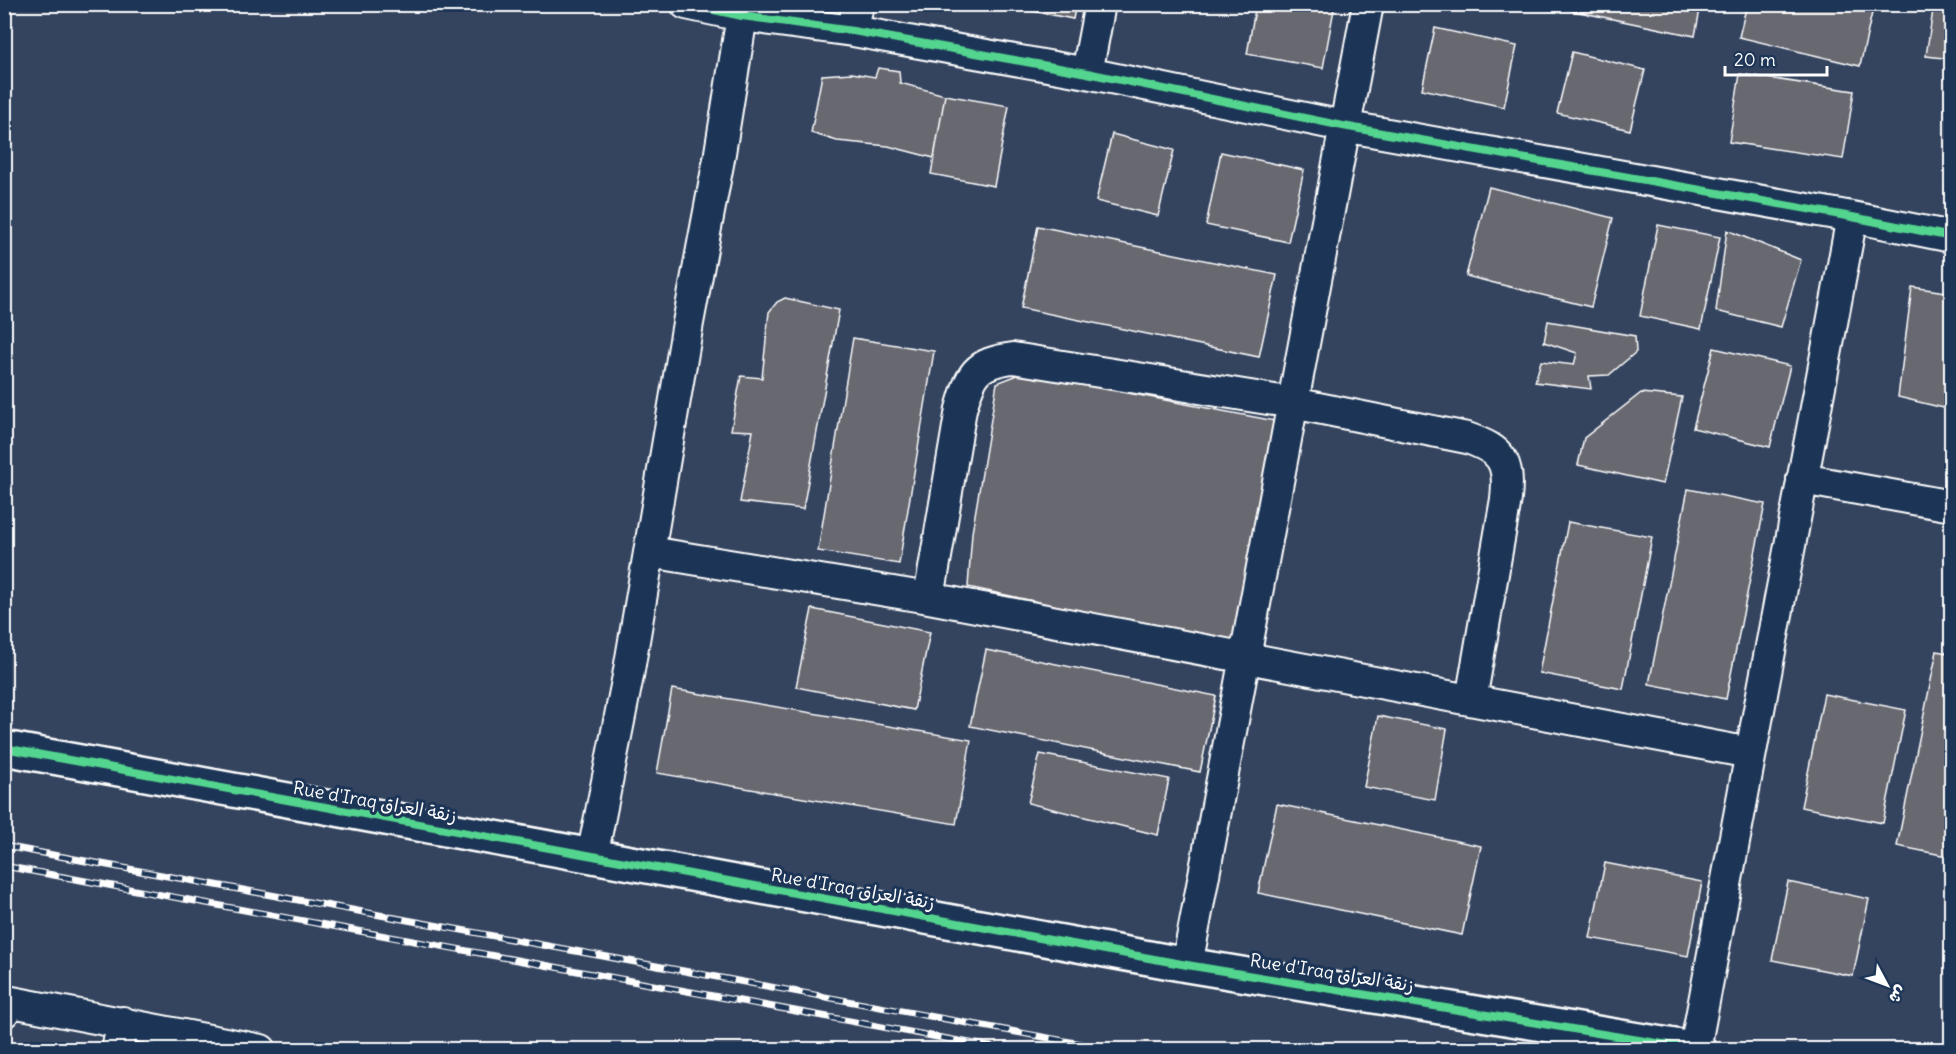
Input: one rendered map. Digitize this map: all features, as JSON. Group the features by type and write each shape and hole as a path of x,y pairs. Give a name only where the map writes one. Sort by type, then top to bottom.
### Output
{"street":[{"path":"686,4 742,16 856,18 1087,73 1343,126 1952,237"},
{"path":"1087,73 1100,4"},
{"path":"1187,965 1343,126 1368,4"},
{"path":"592,857 628,676 742,16"},
{"path":"1697,1049 1750,753 1852,217"},
{"path":"929,598 964,400 975,371 994,360 1013,358 1293,403 1467,438 1487,444 1500,455 1507,470 1506,499 1471,699"},
{"path":"1802,479 1952,506"},
{"path":"650,552 929,598 1750,753"},
{"name":"Rue d'Iraq زنقة العراق","path":"4,748 1187,965 1697,1049"},
{"path":"7,1005 120,1036 261,1050"}],"building":[{"path":"997,4 1076,4 1073,19"},
{"path":"1256,4 1335,4 1323,68 1247,54"},
{"path":"1540,4 1701,4 1695,36"},
{"path":"1747,4 1874,4 1860,66 1739,37"},
{"path":"1934,4 1952,4 1952,59 1926,56"},
{"path":"1435,28 1517,46 1504,107 1422,89"},
{"path":"1572,52 1645,70 1630,130 1557,113"},
{"path":"878,68 899,71 900,83 945,95 934,158 888,146 837,141 811,133 822,75 852,73 875,77"},
{"path":"1740,74 1854,91 1843,159 1729,142"},
{"path":"945,95 1009,106 994,186 931,174"},
{"path":"1112,134 1174,150 1158,216 1096,201"},
{"path":"1221,152 1304,170 1288,242 1206,225"},
{"path":"1489,187 1613,218 1591,307 1466,276"},
{"path":"1658,225 1720,237 1701,329 1640,316"},
{"path":"1038,226 1277,275 1259,357 1021,308"},
{"path":"1727,230 1801,260 1781,327 1716,311"},
{"path":"1912,287 1952,293 1952,410 1898,397"},
{"path":"785,298 839,310 803,509 740,502 753,431 731,430 741,376 762,378 769,312 777,302"},
{"path":"1548,321 1635,336 1636,352 1609,375 1589,376 1591,389 1535,382 1541,361 1574,365 1577,353 1544,342"},
{"path":"853,338 934,351 899,564 818,551"},
{"path":"1714,348 1790,366 1770,447 1693,428"},
{"path":"1023,373 1280,422 1241,645 968,587 972,533 997,383"},
{"path":"1641,393 1682,397 1663,484 1578,465 1584,438"},
{"path":"1688,489 1765,504 1726,699 1649,684"},
{"path":"1568,522 1652,537 1623,689 1539,673"},
{"path":"812,609 930,632 914,710 796,687"},
{"path":"986,650 1216,696 1200,772 970,726"},
{"path":"1937,651 1952,654 1952,857 1897,846"},
{"path":"672,689 971,740 956,824 657,773"},
{"path":"1824,694 1906,710 1883,823 1801,807"},
{"path":"1378,716 1447,729 1435,800 1364,787"},
{"path":"1040,754 1169,779 1158,835 1028,803"},
{"path":"1277,804 1481,846 1462,935 1258,893"},
{"path":"1605,863 1702,882 1688,956 1590,938"},
{"path":"1788,882 1869,899 1853,976 1772,960"}],"railway":[{"path":"4,846 1114,1050"},
{"path":"4,866 1008,1050"}],"cycle path":[{"path":"686,4 742,16 853,31 1087,73 1343,126 1952,237"},
{"path":"4,748 1187,965 1699,1050"}]}
